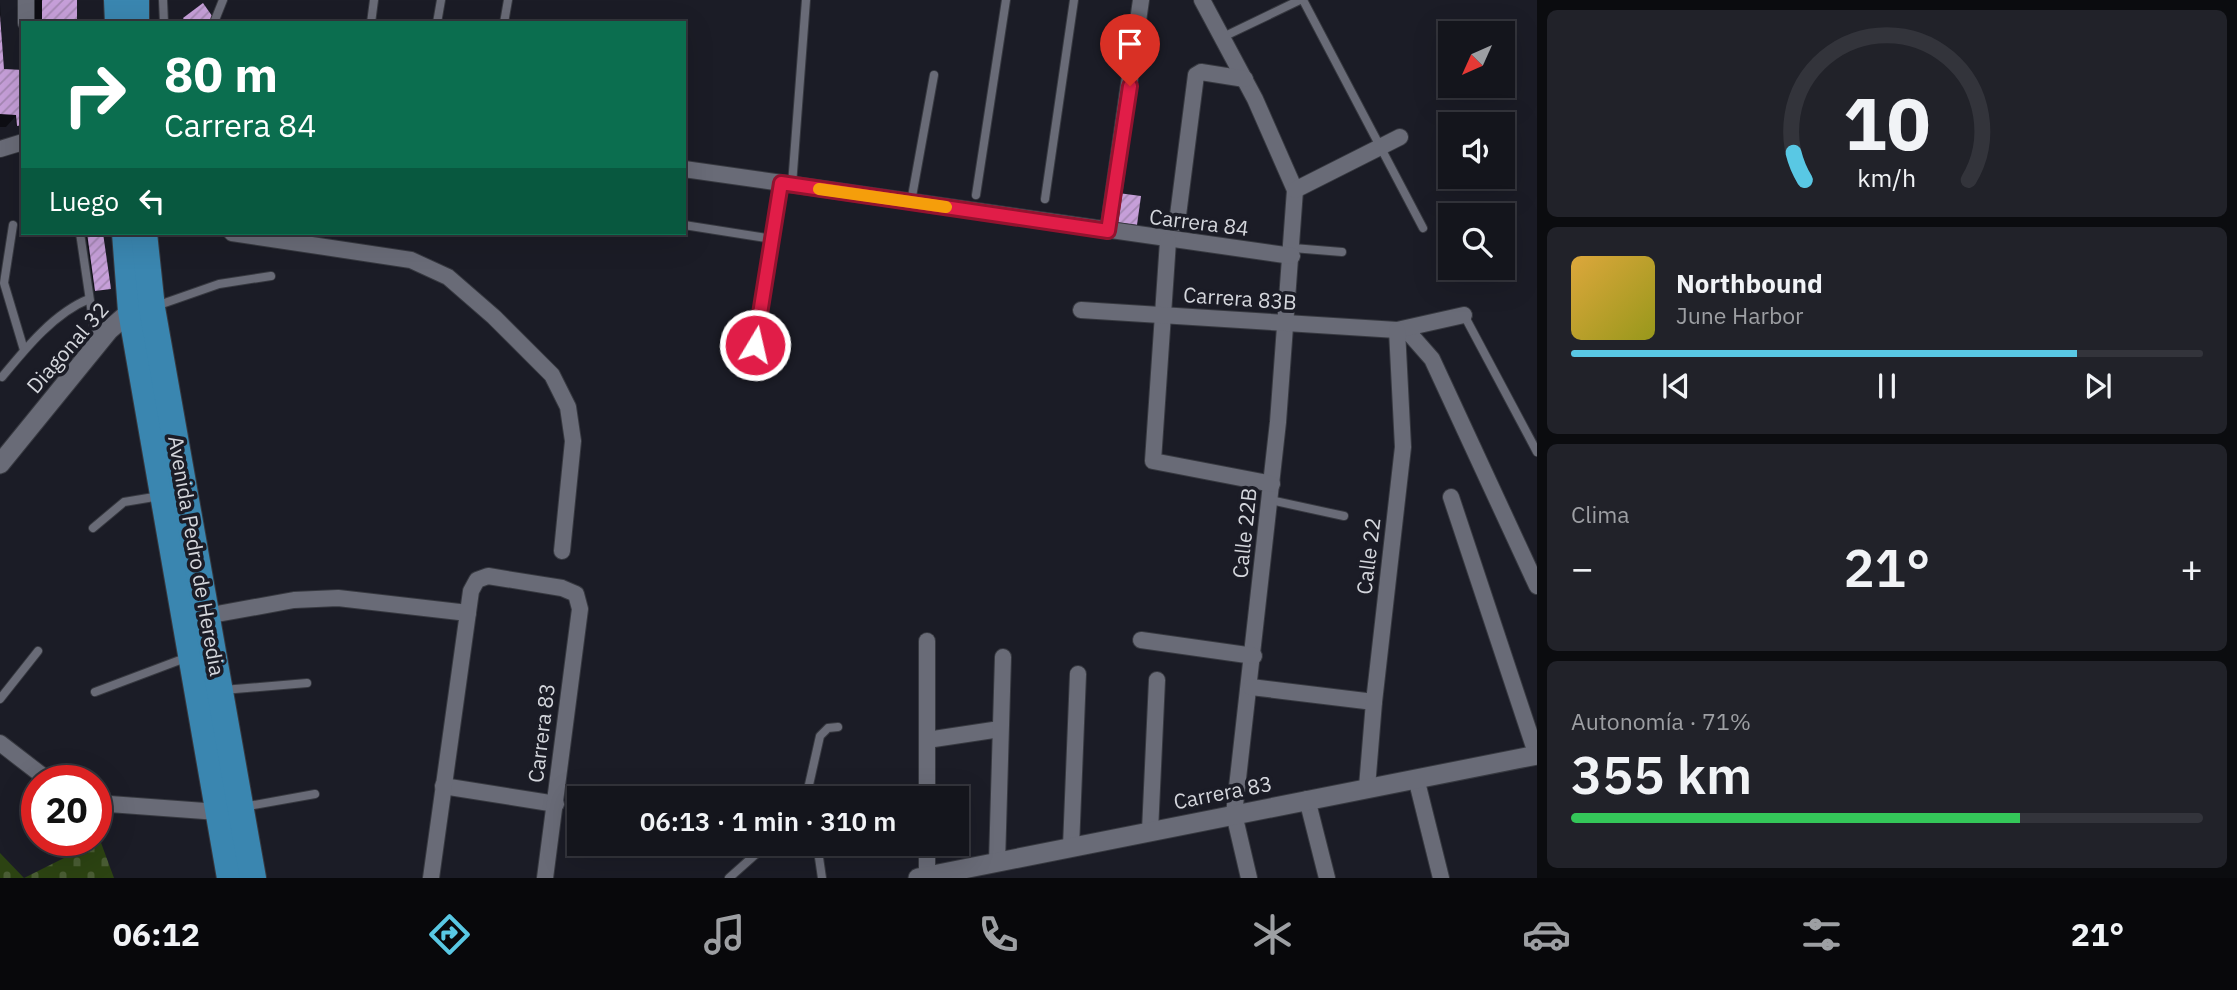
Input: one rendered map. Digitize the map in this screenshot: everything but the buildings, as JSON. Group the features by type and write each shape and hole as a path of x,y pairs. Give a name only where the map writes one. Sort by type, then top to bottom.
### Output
{"highway":[{"path":"117,0 118,21"},
{"path":"136,0 136,21"},
{"name":"Avenida Pedro de Heredia","path":"125,235 125,280 142,309 206,615 219,690 229,809 230,878"},
{"name":"Avenida Pedro de Heredia","path":"145,235 142,309 162,496 189,657 229,809 253,878"}],"street":[{"path":"26,0 26,21"},
{"path":"1108,231 1141,0"},
{"path":"1202,0 1245,79 1295,190 1401,137"},
{"path":"1177,223 1196,75 1201,72 1245,79"},
{"path":"0,149 21,143"},
{"name":"Carrera 84","path":"686,169 1168,241 1292,252"},
{"name":"Calle 22B","path":"1248,878 1234,814 1251,687 1271,492 1295,190"},
{"path":"245,235 411,260 448,277 494,317 552,375 568,407 573,441 562,551"},
{"path":"1168,241 1165,316 1153,461 1271,492"},
{"name":"Diagonal 32","path":"0,464 96,345 142,309"},
{"name":"Carrera 83B","path":"1081,310 1397,330 1464,315"},
{"path":"1397,330 1410,334 1432,359 1537,586"},
{"name":"Calle 22","path":"1367,788 1403,447 1397,330"},
{"path":"1451,497 1537,756"},
{"name":"Carrera 83","path":"468,613 471,591 477,580 488,576 562,588 576,594 580,609 545,878"},
{"path":"206,615 294,600 338,598 468,613 431,878"},
{"path":"1141,640 1254,656"},
{"path":"927,641 927,786"},
{"path":"997,862 1003,657"},
{"path":"1071,847 1078,674"},
{"path":"1150,831 1157,680"},
{"path":"1251,687 1374,702"},
{"path":"927,740 1000,729"},
{"path":"0,743 29,765"},
{"name":"Carrera 83","path":"923,877 1307,799 1537,756"},
{"path":"1416,778 1441,878"},
{"path":"443,786 556,804"},
{"path":"1307,799 1327,878"},
{"path":"112,804 229,809"},
{"path":"923,877 926,856"}],"lane":[{"path":"163,0 164,21"},
{"path":"215,20 223,0"},
{"path":"370,21 374,0"},
{"path":"437,21 441,0"},
{"path":"504,21 508,0"},
{"path":"755,345 773,239 787,184 806,0"},
{"path":"976,195 1006,0"},
{"path":"1045,199 1074,0"},
{"path":"1223,37 1302,0 1423,228"},
{"path":"911,202 934,75"},
{"path":"13,225 4,283 24,350"},
{"path":"686,225 773,239"},
{"path":"80,235 91,284 89,299 96,345"},
{"path":"1292,252 1342,252"},
{"path":"142,309 219,284 271,276"},
{"path":"2,377 24,350 74,305 89,299"},
{"path":"1464,315 1537,452"},
{"path":"1271,492 1343,516"},
{"path":"93,528 124,502 162,496"},
{"path":"0,699 38,651"},
{"path":"95,691 189,657"},
{"path":"219,690 307,683"},
{"path":"809,786 820,736 828,728 838,727"},
{"path":"229,809 316,793"},
{"path":"729,878 753,856"},
{"path":"819,856 822,878"}],"green space":[{"path":"0,853 24,878 0,878"},
{"path":"68,856 106,856 114,878 24,878"}],"slow traffic":[{"path":"819,189 946,207"}],"route":[{"path":"755,345 781,183 1108,231 1130,86"}]}
